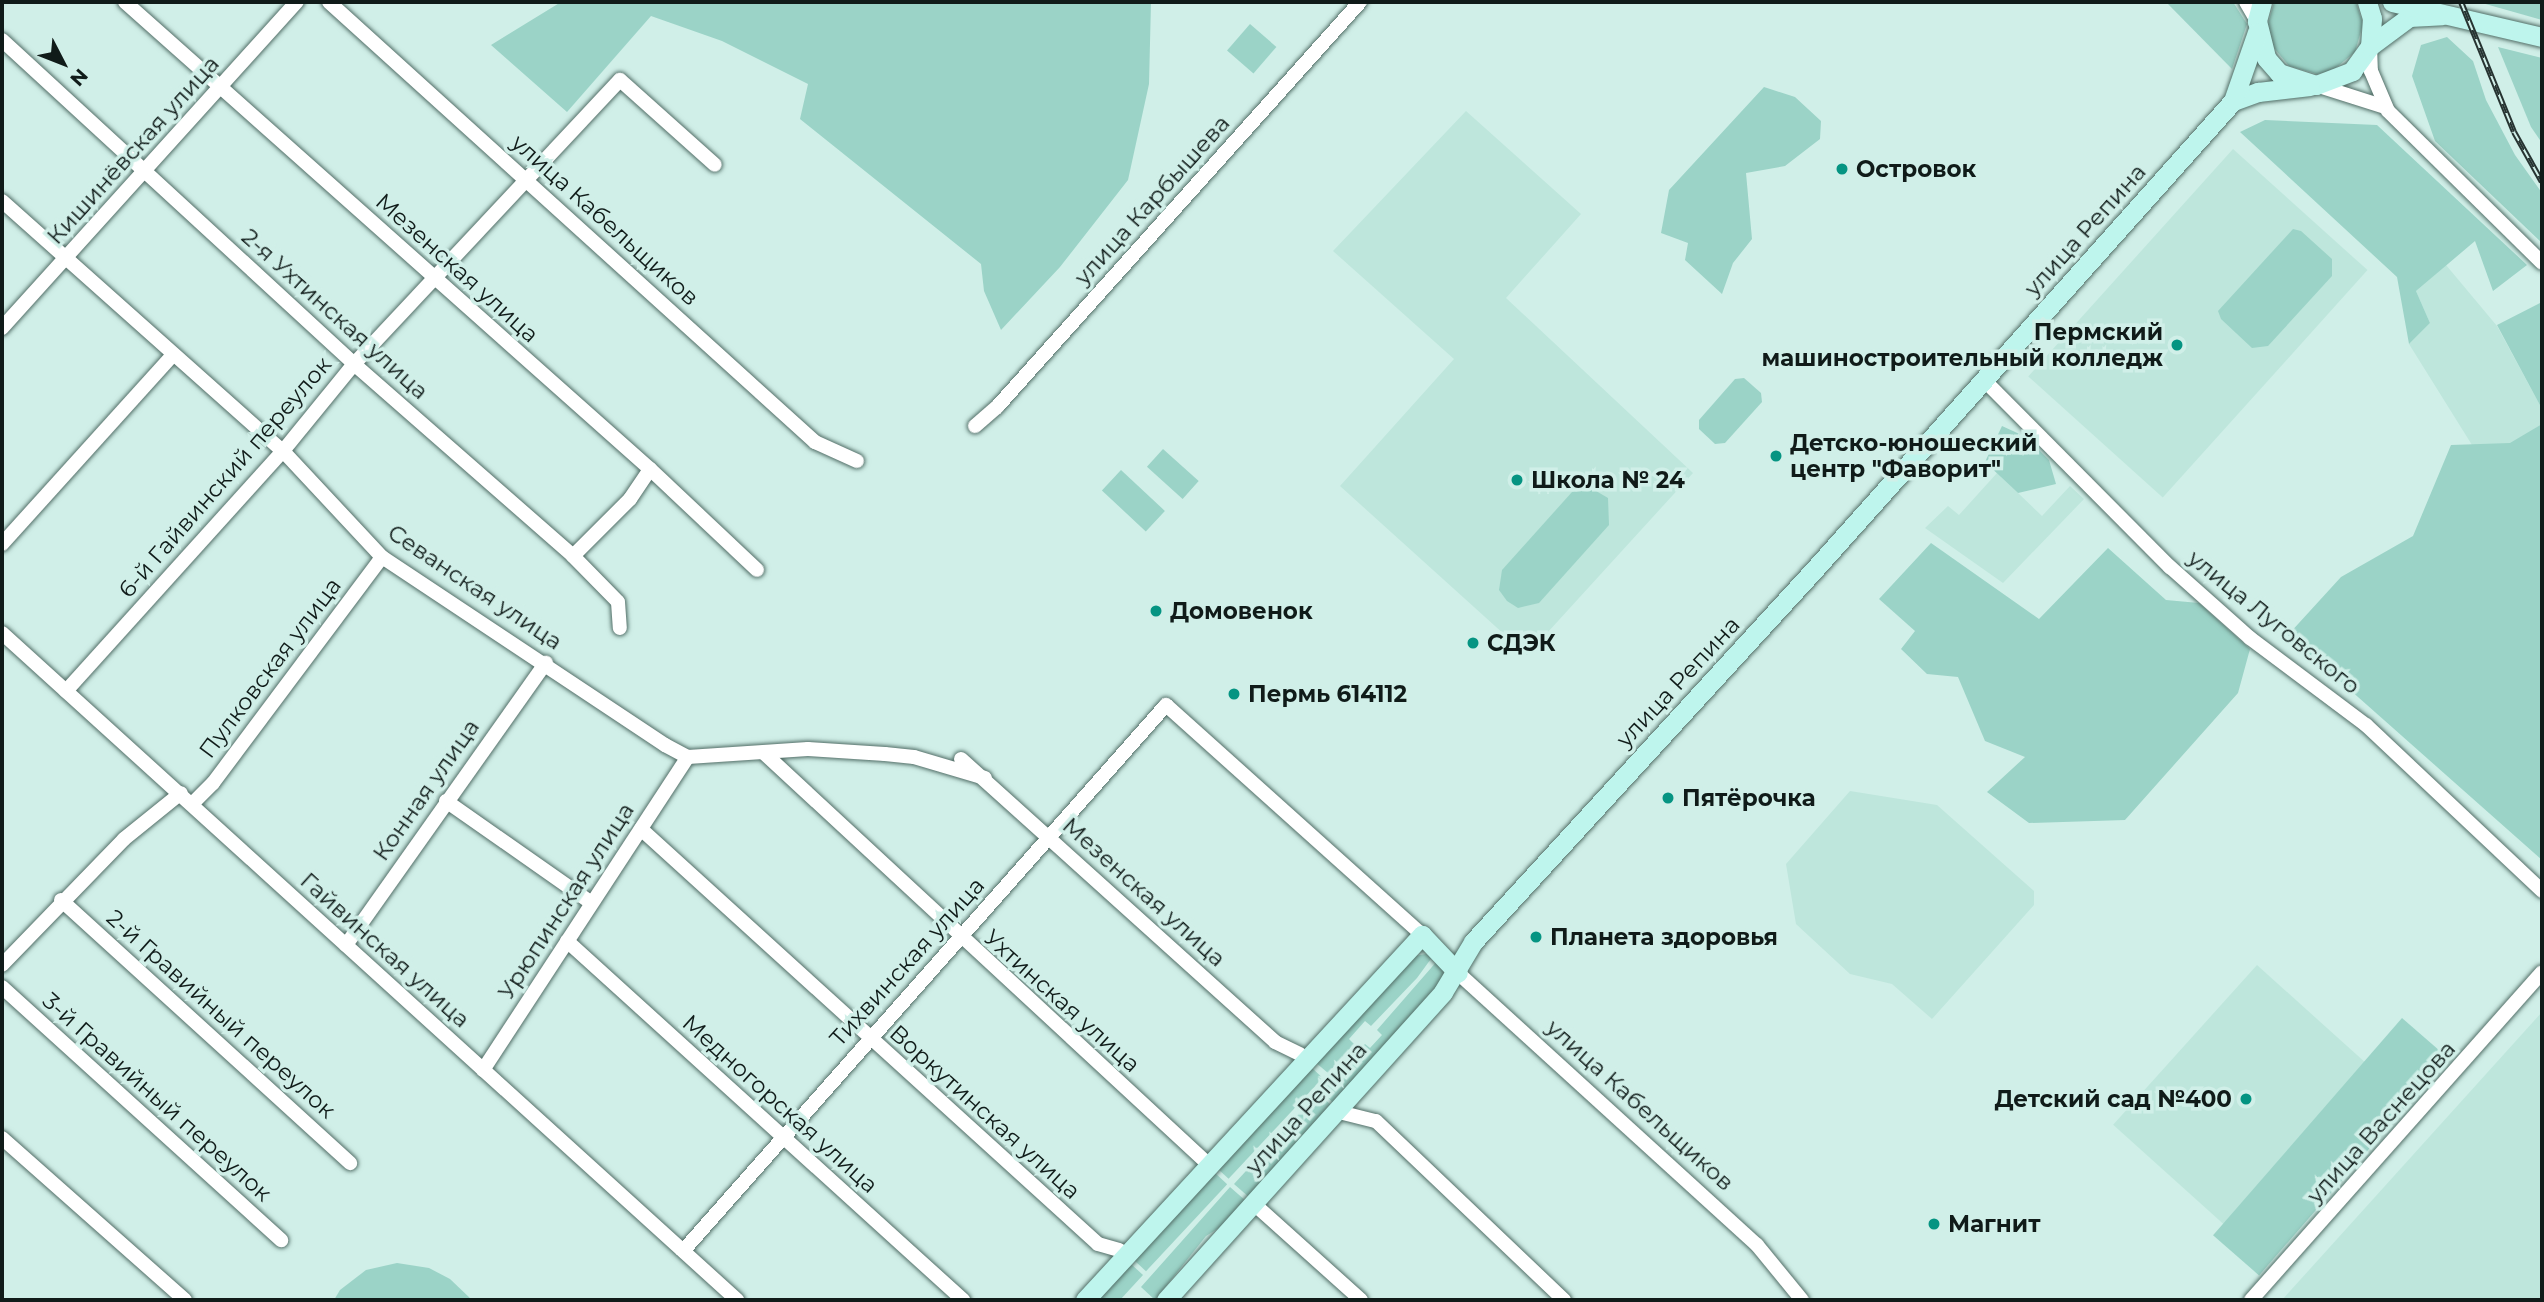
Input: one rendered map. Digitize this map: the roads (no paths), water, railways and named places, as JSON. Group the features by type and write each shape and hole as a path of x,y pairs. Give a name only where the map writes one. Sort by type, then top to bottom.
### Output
{"street":[{"name":"Мезенская улица","path":"125,2 650,469 757,570"},
{"name":"Кишинёвская улица","path":"2,328 297,2"},
{"name":"улица Кабельщиков","path":"328,2 815,442 857,461"},
{"name":"улица Карбышева","path":"975,426 997,407 1360,2"},
{"path":"2246,2 2259,18 2266,58 2279,73 2385,107"},
{"path":"2367,2 2372,18 2371,71 2385,107 2542,263"},
{"path":"2392,2 2542,37"},
{"path":"2233,101 2258,92 2316,85 2352,71 2370,46 2409,17 2442,15"},
{"path":"2233,101 2259,18"},
{"name":"2-я Ухтинская улица","path":"2,40 354,364 573,556 618,602 620,628"},
{"name":"6-й Гайвинский переулок","path":"66,691 283,451 354,364 620,80 715,164"},
{"name":"улица Репина","path":"1166,1300 1458,973 1473,942 1984,380 2233,101"},
{"name":"Севанская улица","path":"2,201 67,256 172,356 283,451 382,557 688,757"},
{"path":"2,544 172,356"},
{"name":"улица Луговского","path":"1984,380 2171,566 2250,638 2366,725 2542,891"},
{"path":"573,556 631,499 650,469"},
{"name":"Пулковская улица","path":"192,804 213,783 382,557"},
{"name":"Гайвинская улица","path":"2,634 181,793 737,1300"},
{"name":"Конная улица","path":"346,945 545,663"},
{"name":"улица Кабельщиков","path":"1166,705 1440,951 1458,973 1757,1245 1802,1300"},
{"name":"Тихвинская улица","path":"683,1251 1166,705"},
{"path":"688,757 808,749 885,754 914,757 985,778"},
{"name":"Ухтинская улица","path":"764,753 959,938 1209,1165"},
{"name":"Урюпинская улица","path":"483,1070 590,902 688,757"},
{"name":"Мезенская улица","path":"961,759 1275,1042 1300,1054"},
{"path":"2,965 61,900 140,824 181,793"},
{"path":"446,801 590,902"},
{"name":"Воркутинская улица","path":"641,829 840,1005 869,1038 1098,1244 1119,1250"},
{"name":"2-й Гравийный переулок","path":"61,900 350,1163"},
{"name":"улица Репина","path":"1085,1300 1422,935"},
{"name":"Медногорская улица","path":"567,941 963,1300"},
{"path":"1440,951 1473,942"},
{"name":"улица Васнецова","path":"2251,1300 2542,972"},
{"name":"3-й Гравийный переулок","path":"2,987 281,1240"},
{"path":"1343,1113 1376,1121 1564,1300"},
{"path":"2,1138 185,1300"},
{"path":"1253,1203 1361,1300"}],"railway":[{"path":"2461,2 2514,132 2542,182"}],"place":[{"name":"Островок","path":"1842,169"},
{"name":"Пермский машиностроительный колледж","path":"2177,345"},
{"name":"Детско-юношеский центр \"Фаворит\"","path":"1776,456"},
{"name":"Школа № 24","path":"1517,480"},
{"name":"Домовенок","path":"1156,611"},
{"name":"СДЭК","path":"1473,643"},
{"name":"Пермь 614112","path":"1234,694"},
{"name":"Пятёрочка","path":"1668,798"},
{"name":"Планета здоровья","path":"1536,937"},
{"name":"Детский сад №400","path":"2246,1099"},
{"name":"Магнит","path":"1934,1224"}]}
